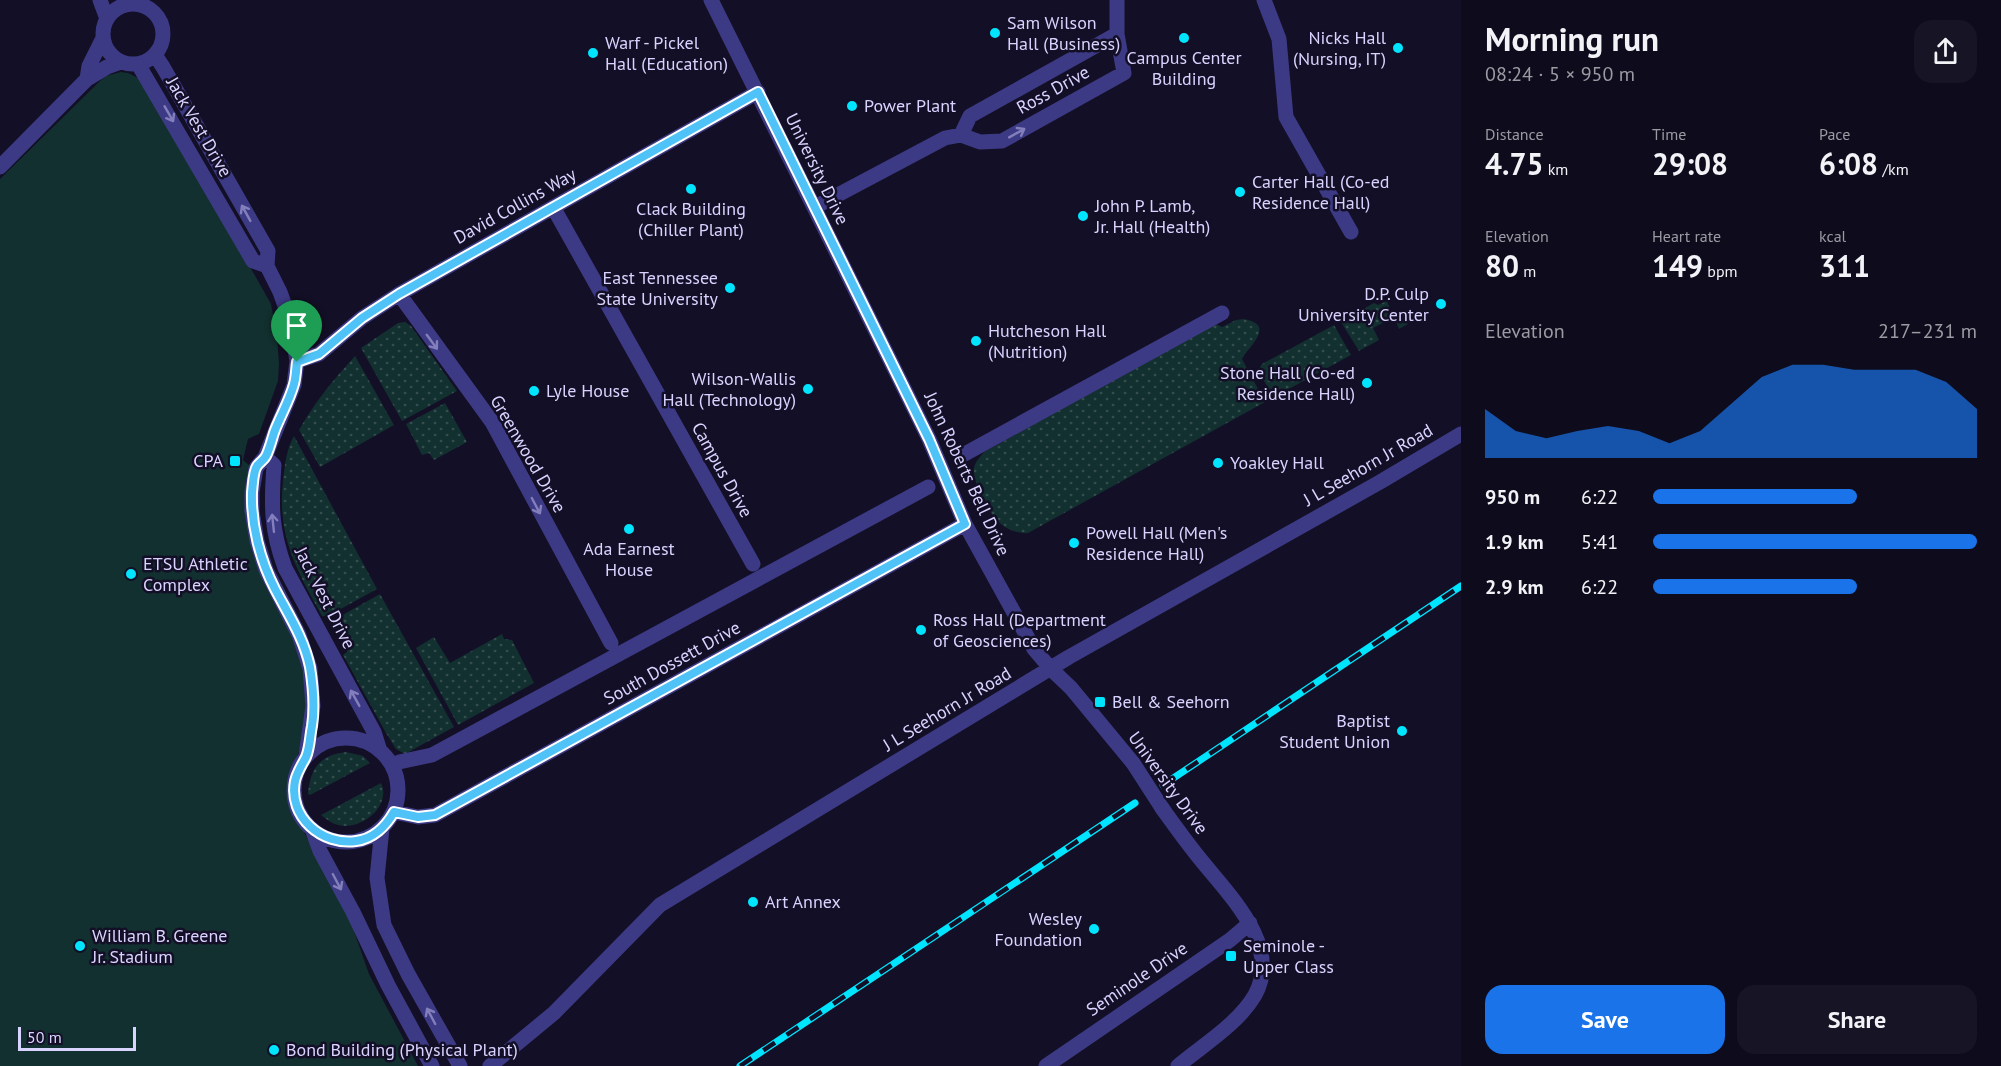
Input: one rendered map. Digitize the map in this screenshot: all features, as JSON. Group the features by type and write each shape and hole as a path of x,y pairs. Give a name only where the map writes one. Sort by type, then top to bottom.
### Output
{"street":[{"path":"100,0 107,19"},
{"name":"University Drive","path":"711,0 888,356"},
{"name":"Ross Drive","path":"1117,0 1117,34 1124,73 1002,141 981,142 961,135 970,116 1117,34"},
{"path":"1264,0 1279,39 1286,117 1351,232"},
{"path":"0,167 87,79 121,62 138,64 155,55 161,46 163,37 159,20 146,7 126,2 107,19 102,38 89,66 87,79"},
{"path":"102,38 110,54 121,62"},
{"name":"Jack Vest Drive","path":"155,55 268,251 267,266 289,317 297,362 294,385 266,457 256,468 252,511 257,542 266,570 299,635 310,668 313,706 306,756"},
{"name":"Jack Vest Drive","path":"138,64 253,261 267,266"},
{"name":"David Collins Way","path":"297,362 319,354 362,318 399,294 758,92"},
{"path":"815,207 945,138 961,135"},
{"name":"Campus Drive","path":"553,207 753,564"},
{"name":"Greenwood Drive","path":"399,294 492,422 611,643"},
{"path":"961,456 1222,313"},
{"name":"John Roberts Bell Drive","path":"888,356 929,439 965,524 1034,649 1051,669"},
{"name":"J L Seehorn Jr Road","path":"490,1066 554,1013 660,904 1069,657 1461,434"},
{"name":"Jack Vest Drive","path":"266,457 274,465 272,523 282,558 301,600 374,732 381,751"},
{"path":"399,762 432,755 928,487"},
{"name":"South Dossett Drive","path":"394,812 418,817 435,815 965,524"},
{"name":"University Drive","path":"1051,669 1071,688 1133,764 1162,808 1250,924 1260,950 1263,963 1255,994 1242,1012 1178,1066"},
{"path":"352,738 367,742 381,751 392,765 398,783 398,798 394,812 382,828 372,836 347,842 322,837 312,829 301,814 295,800 294,783 299,767 306,756 322,744 337,739 352,738"},
{"path":"382,828 377,878 384,925 408,974 460,1066"},
{"path":"312,829 320,851 353,912 387,986 432,1066"},
{"name":"Seminole Drive","path":"1046,1066 1250,924"}],"green space":[{"name":"ETSU Athletic Complex","path":"121,72 138,78 192,164 271,304 277,336 278,381 259,434 248,439 243,460 250,466 246,507 301,656 309,698 302,744 293,766 288,788 291,808 348,914 369,974 418,1066 0,1066 0,179 100,81 106,76"},
{"path":"1387,301 1391,311 1400,312 1408,324 1399,329 1394,317 1373,328 1379,340 1359,351 1341,322 1374,303 1378,305"},
{"path":"1243,319 1258,326 1258,337 1242,359 1265,402 1028,533 1010,530 992,514 974,474 975,464 984,452 1216,324 1222,327"},
{"path":"405,322 411,326 457,391 402,421 361,348 398,323"},
{"path":"1334,325 1351,355 1274,397 1261,376 1262,364"},
{"path":"355,356 394,425 320,467 299,430 311,410"},
{"path":"445,403 467,442 434,460 429,453 422,455 406,424"},
{"path":"294,436 377,589 328,616 322,616 304,583 290,552 286,535 282,501 283,481 285,463"},
{"path":"380,594 454,727 405,754 396,749 386,733 343,655 347,652 330,622"},
{"path":"502,634 504,639 512,640 534,683 458,725 416,648 434,637 450,663"},
{"path":"346,752 363,756 370,763 308,794 311,777 318,764 329,756"},
{"path":"381,783 382,801 372,815 364,821 347,826 338,825 321,815"}],"railway":[{"path":"1163,785 1461,586"},
{"path":"740,1066 1135,803"}],"place":[{"name":"Sam Wilson Hall (Business)","path":"995,33"},
{"name":"Campus Center Building","path":"1184,38"},
{"name":"Nicks Hall (Nursing, IT)","path":"1398,48"},
{"name":"Warf - Pickel Hall (Education)","path":"593,53"},
{"name":"Power Plant","path":"852,106"},
{"name":"Clack Building (Chiller Plant)","path":"691,189"},
{"name":"Carter Hall (Co-ed Residence Hall)","path":"1240,192"},
{"name":"John P. Lamb, Jr. Hall (Health)","path":"1083,216"},
{"name":"East Tennessee State University","path":"730,288"},
{"name":"D.P. Culp University Center","path":"1441,304"},
{"name":"Hutcheson Hall (Nutrition)","path":"976,341"},
{"name":"Stone Hall (Co-ed Residence Hall)","path":"1367,383"},
{"name":"Wilson-Wallis Hall (Technology)","path":"808,389"},
{"name":"Lyle House","path":"534,391"},
{"name":"CPA","path":"235,461"},
{"name":"Yoakley Hall","path":"1218,463"},
{"name":"Ada Earnest House","path":"629,529"},
{"name":"Powell Hall (Men's Residence Hall)","path":"1074,543"},
{"name":"ETSU Athletic Complex","path":"131,574"},
{"name":"Ross Hall (Department of Geosciences)","path":"921,630"},
{"name":"Bell & Seehorn","path":"1100,702"},
{"name":"Baptist Student Union","path":"1402,731"},
{"name":"Art Annex","path":"753,902"},
{"name":"Wesley Foundation","path":"1094,929"},
{"name":"William B. Greene Jr. Stadium","path":"80,946"},
{"name":"Seminole - Upper Class","path":"1231,956"},
{"name":"Bond Building (Physical Plant)","path":"274,1050"}],"route":[{"path":"758,92 929,439 965,524 435,815 418,817 394,812 382,828 372,836 347,842 334,841 322,837 312,829 301,814 295,800 294,783 299,767 306,756 312,724 313,688 306,651 266,570 257,542 252,511 256,468 266,457 285,403 294,385 297,362 319,354 362,318 399,294 758,92"}]}
